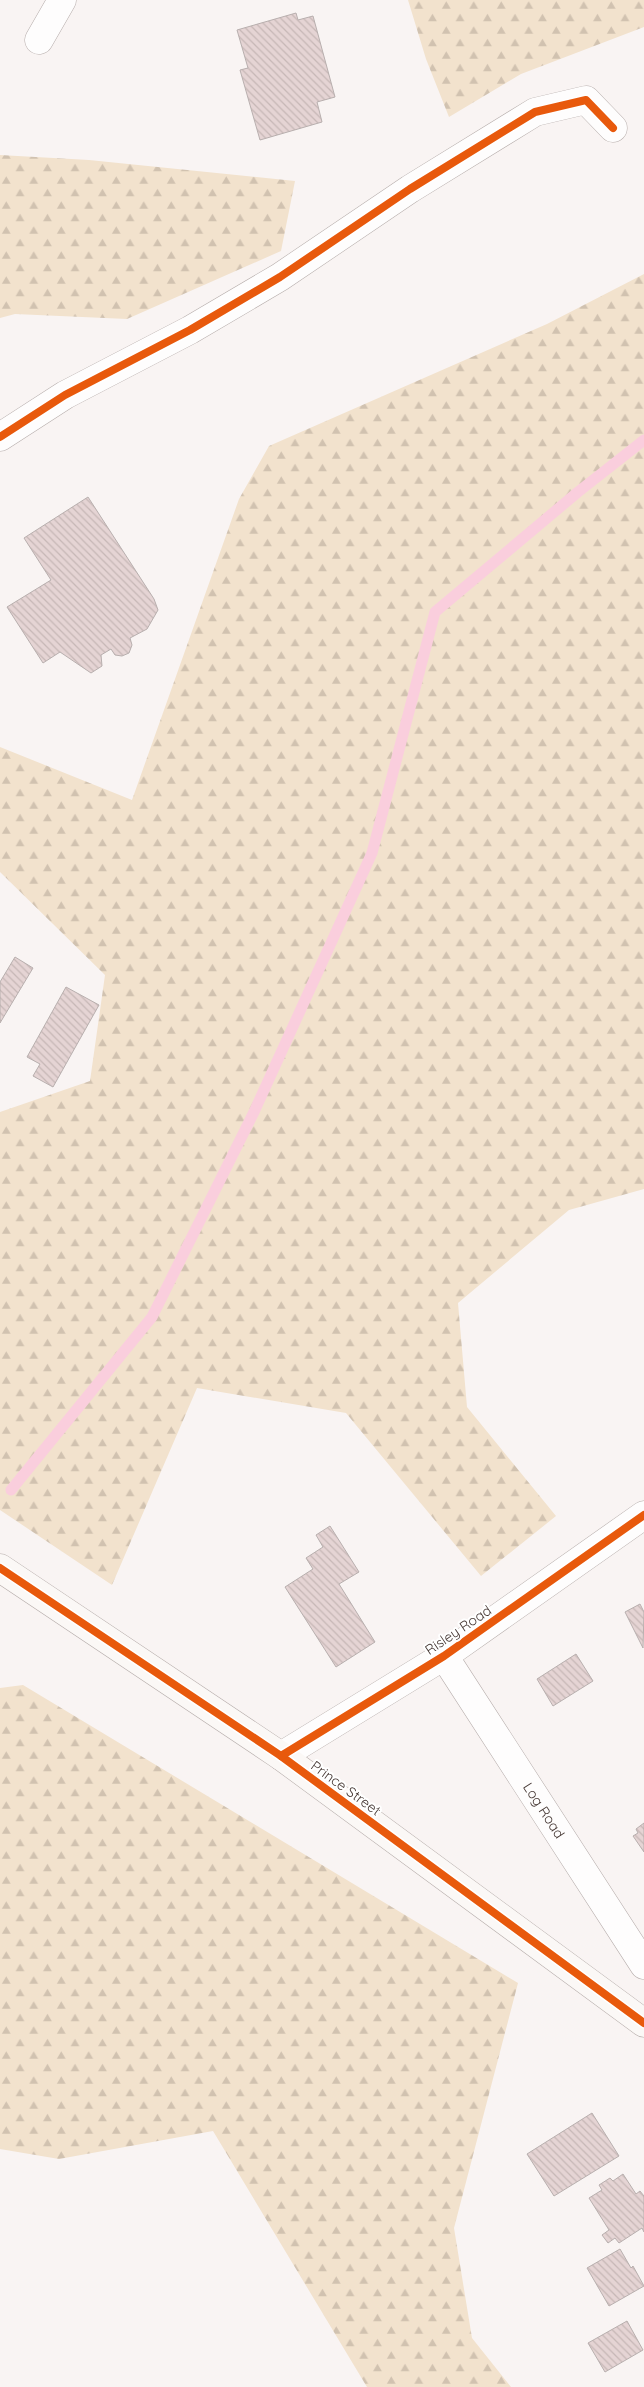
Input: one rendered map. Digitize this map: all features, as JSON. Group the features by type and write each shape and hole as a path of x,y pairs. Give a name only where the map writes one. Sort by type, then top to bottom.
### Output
{"street":[{"path":"40,40 62,0"},
{"path":"0,437 65,395 190,330 280,277 410,189 535,112 586,100 613,128"},
{"name":"Risley Road","path":"281,1756 444,1656 644,1516"},
{"name":"Prince Street","path":"0,1568 281,1756 644,2023"},
{"name":"Log Road","path":"444,1656 644,1965"}],"green space":[{"path":"408,0 644,0 644,27 521,74 449,117 426,59"},
{"path":"0,155 89,160 295,181 281,251 127,319 15,314 0,318"},
{"path":"644,274 644,1189 569,1210 458,1303 467,1407 556,1516 481,1576 346,1413 197,1388 112,1585 0,1510 0,1112 90,1081 105,975 0,872 0,747 132,800 239,499 269,446 547,324"},
{"path":"23,1685 518,1983 454,2228 472,2338 511,2387 367,2387 213,2131 59,2159 0,2149 0,1688"}],"building":[{"path":"296,13 298,20 313,16 335,97 317,102 322,122 260,140 240,70 248,68 237,30"},
{"path":"88,497 154,599 158,610 147,629 130,638 132,645 129,653 122,656 115,655 111,649 101,655 102,666 91,673 60,652 43,663 7,607 51,580 24,538"},
{"path":"15,957 33,968 0,1023 0,982"},
{"path":"66,987 99,1005 53,1087 33,1076 40,1064 27,1057"},
{"path":"330,1526 359,1572 339,1584 375,1642 336,1667 285,1587 313,1569 306,1558 323,1547 316,1535"},
{"path":"640,1604 644,1612 643,1648 625,1612"},
{"path":"576,1654 593,1681 553,1706 537,1679"},
{"path":"644,1823 644,1852 633,1836 638,1833 636,1829"},
{"path":"592,2113 619,2156 554,2196 527,2154"},
{"path":"623,2174 636,2194 640,2191 644,2196 644,2232 642,2228 619,2243 615,2238 608,2243 602,2235 609,2230 589,2198 602,2190 599,2185 610,2178 613,2181"},
{"path":"620,2249 631,2268 633,2266 644,2286 609,2306 587,2268"},
{"path":"627,2321 643,2350 605,2372 588,2343"}],"waterway":[{"path":"11,1490 152,1317 254,1112 372,853 435,612 578,492 644,440"}],"cycle path":[{"path":"0,437 65,395 190,330 280,277 410,189 535,112 586,100 613,128"},
{"path":"281,1756 444,1656 644,1515"},
{"path":"0,1568 281,1756 644,2023"}]}
